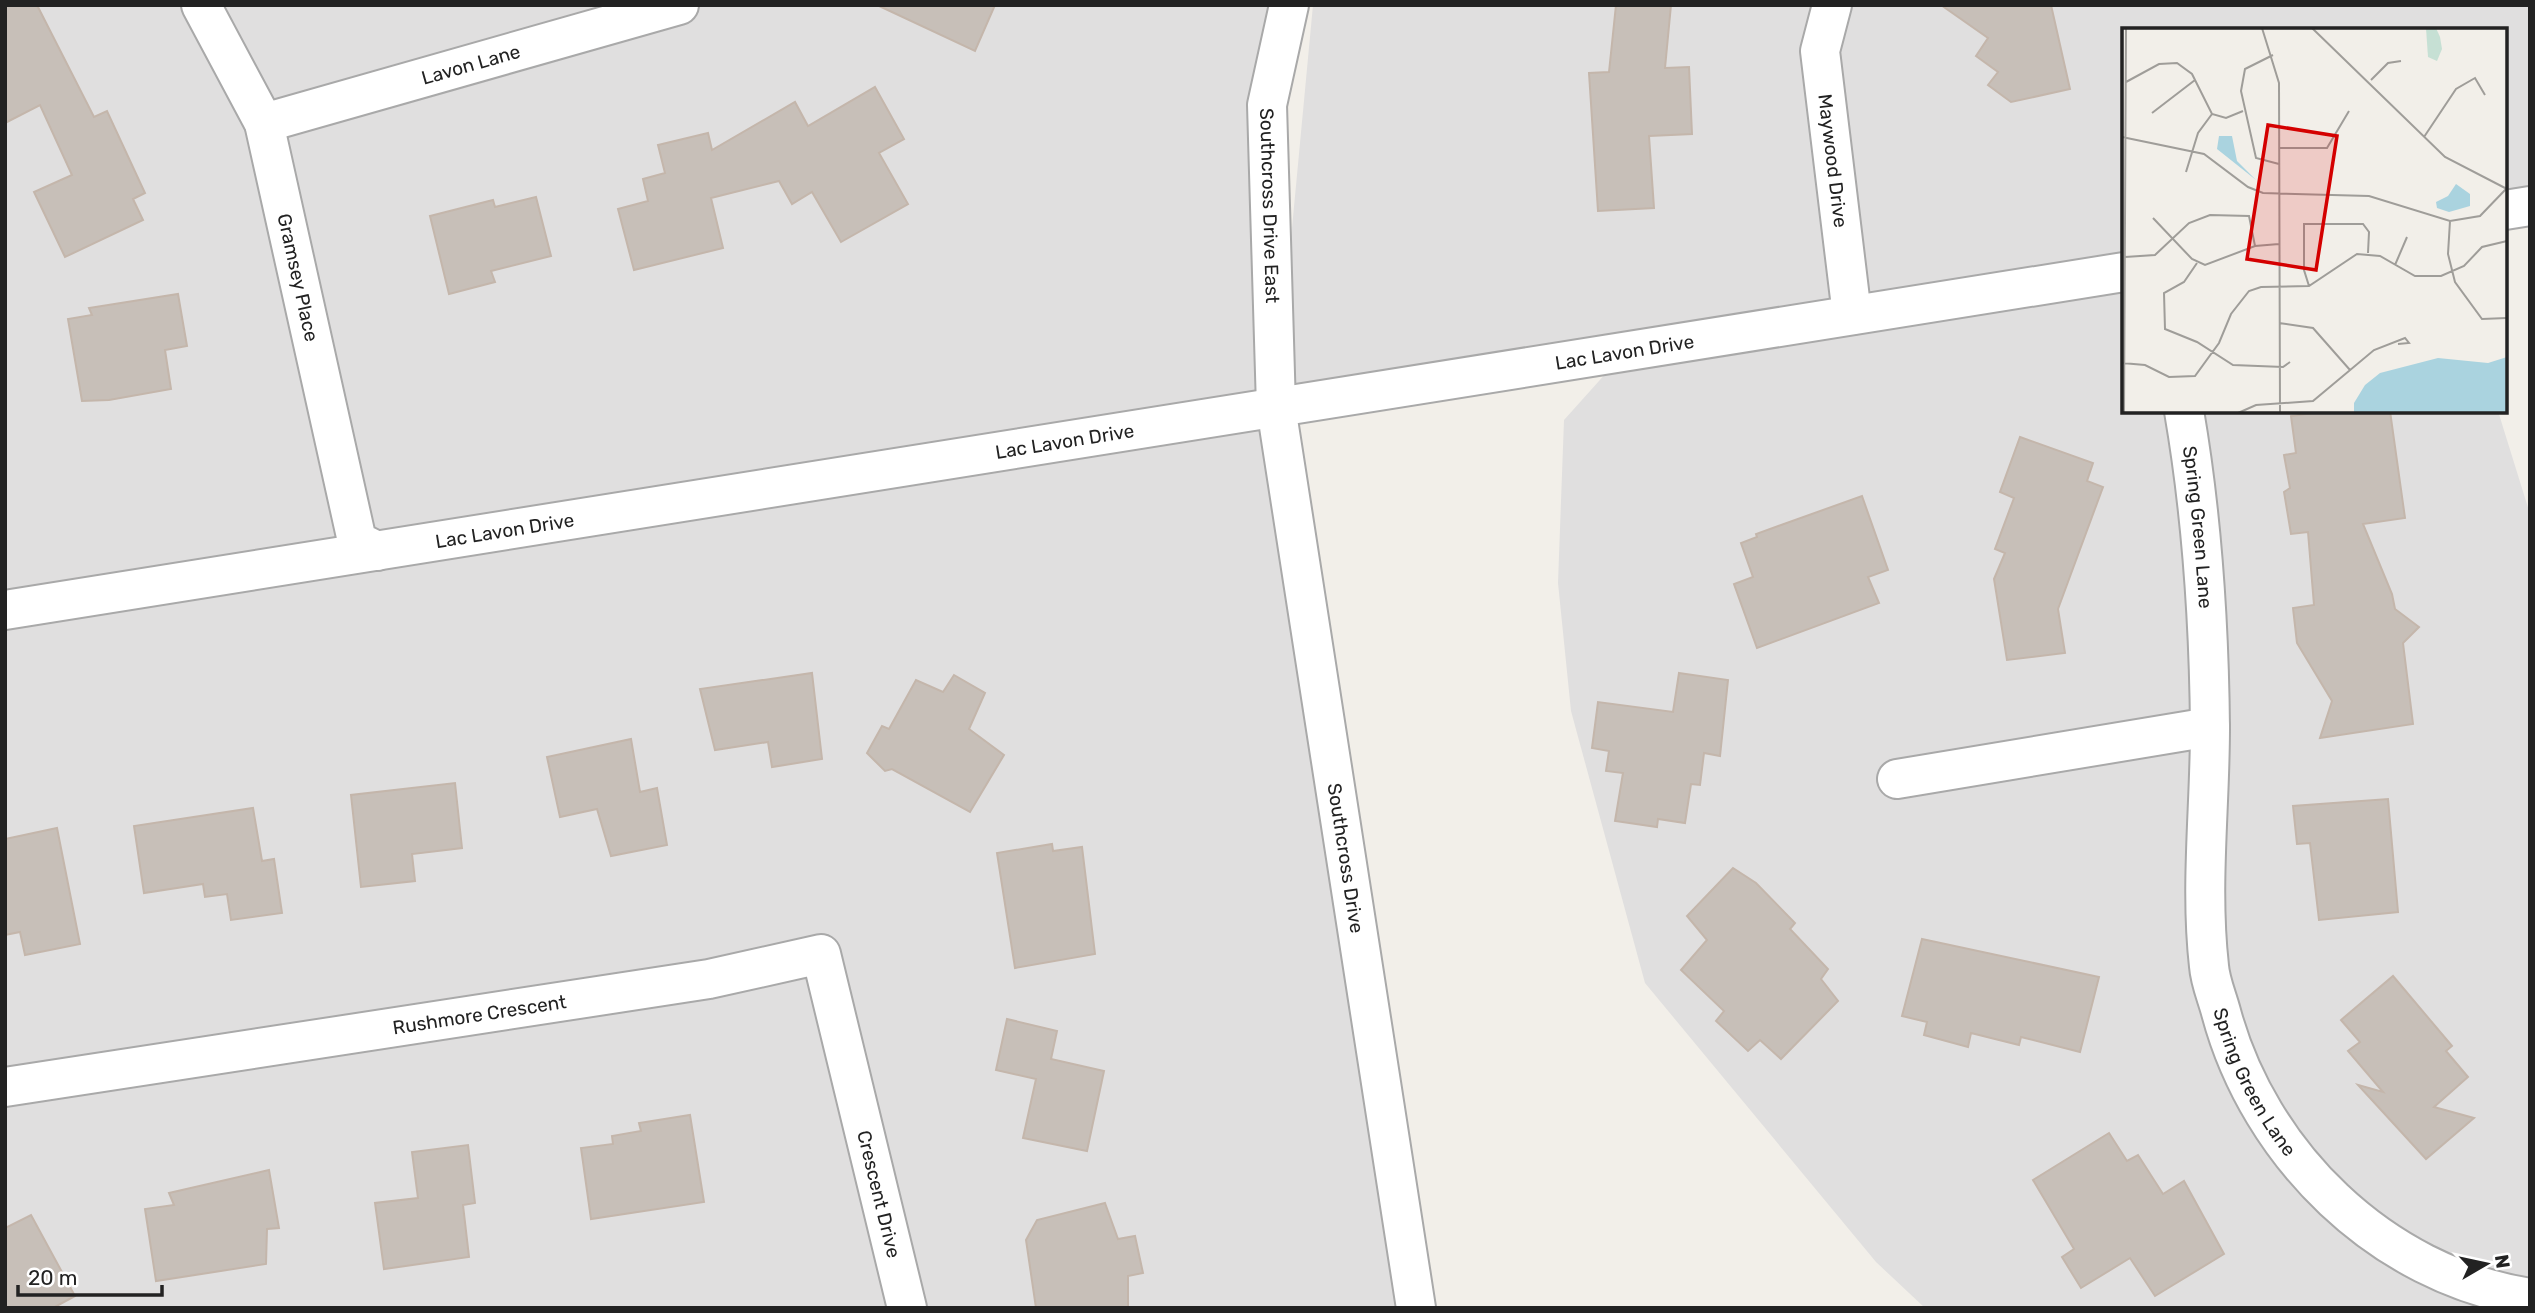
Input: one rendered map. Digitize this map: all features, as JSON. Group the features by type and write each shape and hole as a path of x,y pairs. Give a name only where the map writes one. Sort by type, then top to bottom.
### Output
{"street":[{"name":"Gramsey Place","path":"201,5 264,123 357,541 377,551"},
{"name":"Lavon Lane","path":"264,123 678,5"},
{"name":"Southcross Drive East","path":"1276,407 1267,105 1289,5"},
{"name":"Maywood Drive","path":"1832,5 1820,51 1852,315"},
{"path":"2507,210 2530,206"},
{"name":"Lac Lavon Drive","path":"5,610 2122,272"},
{"name":"Southcross Drive","path":"1276,407 1416,1308"},
{"name":"Spring Green Lane","path":"2184,413 2202,538 2210,727 2205,899 2209,968 2227,1034 2239,1066 2271,1127 2312,1181 2338,1205 2396,1246 2455,1277 2530,1298"},
{"path":"1897,779 2210,727"},
{"name":"Rushmore Crescent","path":"5,1087 709,979 821,954 851,1082"},
{"name":"Crescent Drive","path":"851,1082 880,1185 907,1308"}],"shaded area":[{"path":"5,5 1289,5 1276,398 1313,5 2530,5 2530,206 2507,209 2507,28 2122,28 2122,413 2499,413 2530,514 2530,1308 1925,1308 1876,1262 1645,983 1571,711 1558,583 1564,420 1625,352 1276,407 1416,1308 5,1308"}],"building":[{"path":"5,5 37,5 94,117 107,111 145,193 133,199 143,220 65,257 34,192 72,175 40,105 5,123"},
{"path":"877,5 995,5 975,51"},
{"path":"1616,5 1671,5 1665,68 1689,67 1692,134 1649,136 1654,208 1598,211 1589,73 1609,72"},
{"path":"1941,5 2051,5 2070,89 2011,102 1988,85 1998,72 1976,56 1988,38"},
{"path":"875,87 904,139 879,153 908,204 841,242 812,192 792,204 779,181 711,198 723,248 634,270 618,209 648,201 643,179 665,173 658,145 708,133 712,150 795,102 808,126"},
{"path":"536,197 551,256 491,271 495,282 449,294 430,216 493,200 495,207"},
{"path":"178,294 187,346 165,350 171,389 109,400 82,401 68,319 92,315 89,308"},
{"path":"2314,413 2390,413 2405,518 2363,524 2392,594 2395,609 2419,627 2403,643 2413,724 2320,738 2332,701 2297,643 2293,608 2314,605 2308,532 2291,534 2284,492 2290,488 2284,455 2296,453 2291,416"},
{"path":"2020,437 2093,463 2087,481 2103,487 2058,609 2065,653 2007,660 1994,579 2005,553 1995,549 2014,498 2000,492"},
{"path":"1862,496 1888,570 1868,577 1879,603 1757,648 1734,584 1753,577 1741,543 1757,537 1756,534"},
{"path":"812,673 822,759 772,767 768,742 715,750 700,689"},
{"path":"1679,673 1728,680 1720,756 1704,753 1700,785 1691,784 1685,823 1658,819 1657,827 1615,821 1623,773 1606,771 1609,751 1592,748 1598,702 1673,712"},
{"path":"954,675 985,693 969,729 1004,755 970,812 892,769 885,771 867,753 882,726 889,729 916,680 943,692"},
{"path":"631,739 640,792 657,788 667,845 611,856 597,809 560,817 547,757"},
{"path":"455,783 462,848 412,854 415,881 361,887 351,795"},
{"path":"2388,799 2398,912 2319,920 2310,843 2297,844 2293,806"},
{"path":"253,808 262,861 274,859 282,913 231,920 227,894 205,897 203,884 144,893 134,826"},
{"path":"57,828 80,944 25,955 20,932 5,935 5,839"},
{"path":"1052,844 1053,851 1082,847 1095,954 1015,968 997,853"},
{"path":"1733,868 1756,883 1795,923 1790,929 1828,969 1821,979 1838,1001 1781,1059 1760,1040 1748,1051 1716,1021 1724,1011 1681,970 1707,940 1687,916"},
{"path":"1922,939 2099,977 2080,1052 2021,1037 2019,1045 1971,1033 1968,1047 1924,1035 1927,1022 1902,1016"},
{"path":"2393,976 2452,1046 2446,1051 2468,1077 2434,1107 2474,1118 2426,1159 2358,1085 2383,1092 2348,1051 2360,1042 2341,1020"},
{"path":"1007,1019 1057,1031 1051,1059 1104,1071 1087,1151 1023,1138 1036,1079 996,1070"},
{"path":"690,1115 704,1202 591,1219 581,1148 613,1144 612,1136 641,1131 639,1123"},
{"path":"2109,1133 2127,1161 2138,1155 2163,1194 2184,1181 2224,1254 2155,1296 2130,1258 2081,1288 2062,1257 2074,1249 2033,1180"},
{"path":"468,1145 475,1203 463,1205 469,1257 384,1269 375,1203 418,1198 412,1152"},
{"path":"269,1170 279,1228 267,1229 266,1264 156,1281 145,1209 174,1205 169,1193"},
{"path":"1105,1203 1118,1239 1135,1236 1143,1273 1128,1276 1128,1308 1036,1308 1026,1240 1037,1220"},
{"path":"31,1215 75,1296 53,1308 5,1308 5,1228"}]}
